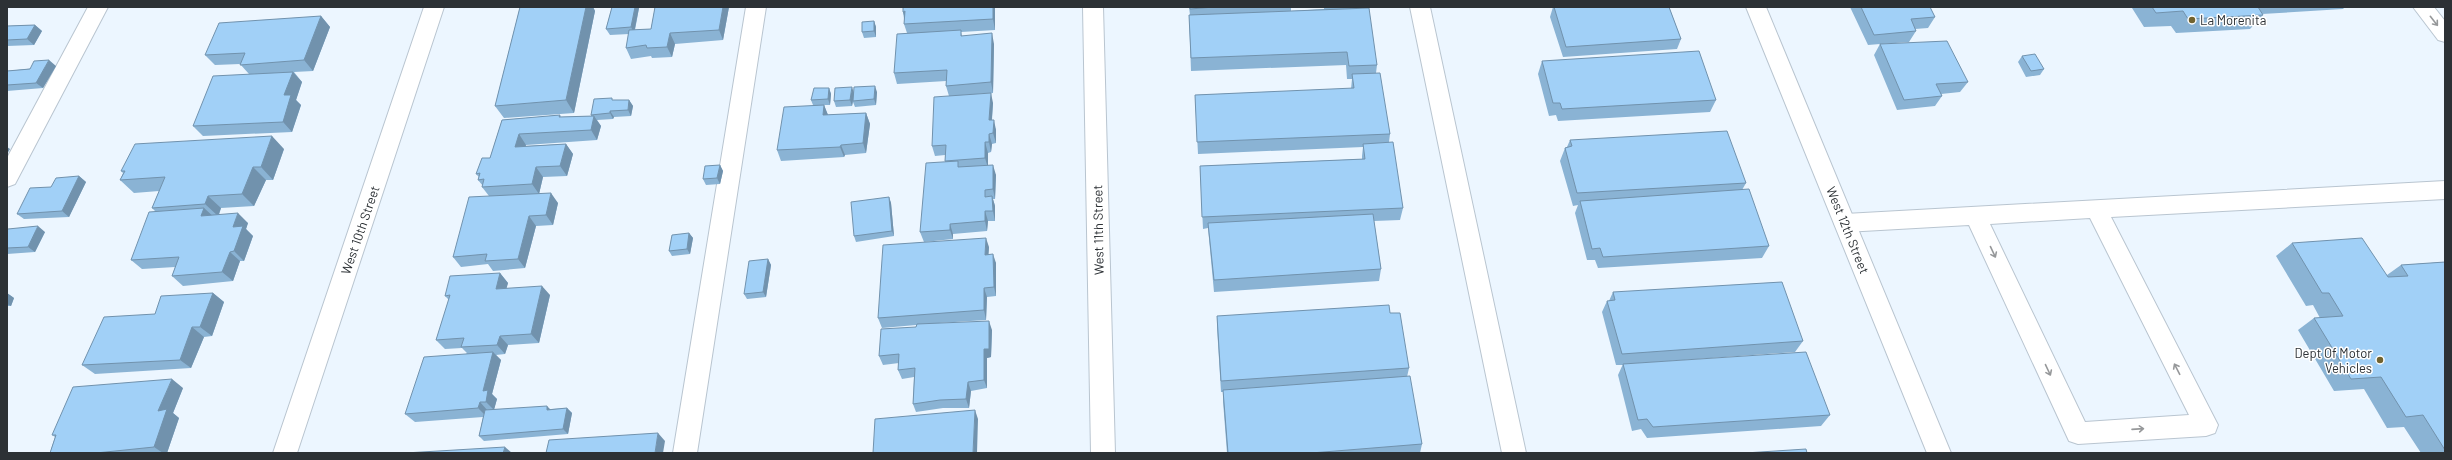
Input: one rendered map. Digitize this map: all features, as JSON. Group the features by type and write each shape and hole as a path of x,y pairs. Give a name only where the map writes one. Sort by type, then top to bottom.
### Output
{"street":[{"path":"7,178 98,7"},
{"name":"West 10th Street","path":"285,453 434,7"},
{"path":"685,453 756,7"},
{"name":"West 11th Street","path":"1093,7 1103,453"},
{"path":"1420,7 1514,453"},
{"name":"West 12th Street","path":"1756,7 1939,453"},
{"path":"2423,7 2445,35"},
{"path":"1845,223 2097,211 2445,190"},
{"path":"1976,217 2078,433 2206,425 2097,211"}],"building":[{"path":"520,7 586,7 566,100 495,106"},
{"path":"612,7 635,7 631,27 606,29"},
{"path":"655,7 723,7 719,30 670,33 667,47 647,48 646,45 626,48 629,30 651,29"},
{"path":"903,7 993,7 993,19 904,24 905,11 903,12"},
{"path":"1190,7 1214,7 1190,9"},
{"path":"1554,7 1669,7 1681,39 1566,47"},
{"path":"1861,7 1930,7 1935,17 1911,19 1916,31 1874,35"},
{"path":"2152,7 2258,7 2263,15 2188,19 2183,11 2156,13"},
{"path":"1369,8 1377,65 1349,66 1347,52 1191,58 1189,15"},
{"path":"321,16 304,60 240,65 245,53 205,55 219,23"},
{"path":"874,21 874,31 862,32 862,22"},
{"path":"35,25 27,39 7,40 7,26"},
{"path":"961,30 961,36 992,33 991,82 946,86 947,70 894,73 897,34"},
{"path":"1947,41 1968,82 1936,84 1942,96 1904,100 1880,44"},
{"path":"1699,51 1716,100 1562,109 1560,103 1553,103 1542,61"},
{"path":"2035,54 2044,69 2031,71 2022,56"},
{"path":"49,60 36,83 7,85 7,71 30,69 34,61"},
{"path":"293,72 284,95 291,95 283,122 193,126 213,76"},
{"path":"1380,73 1390,134 1197,142 1195,95 1354,88 1352,74"},
{"path":"875,86 874,99 853,101 854,87"},
{"path":"852,87 850,100 834,101 835,88"},
{"path":"814,88 829,88 828,99 811,100"},
{"path":"991,93 989,120 994,120 993,133 989,134 989,142 985,142 985,158 945,161 946,145 932,146 934,97"},
{"path":"612,98 612,100 629,100 628,110 610,111 610,113 591,115 594,99"},
{"path":"824,105 823,115 866,113 863,143 841,145 840,147 777,150 784,107"},
{"path":"560,115 559,117 594,116 591,130 519,134 515,147 566,144 560,166 536,167 532,184 482,187 484,179 478,180 480,173 476,174 482,158 490,158 502,120"},
{"path":"1727,131 1746,183 1577,193 1565,148 1572,146 1570,140"},
{"path":"272,136 261,167 253,167 242,194 208,196 205,204 152,208 165,177 120,180 125,171 121,171 135,144"},
{"path":"1393,142 1403,208 1202,217 1200,166 1365,159 1363,144"},
{"path":"958,161 958,167 993,165 993,189 985,190 985,197 992,196 993,211 985,211 985,221 950,224 950,230 920,232 926,163"},
{"path":"720,165 717,178 703,179 705,166"},
{"path":"79,176 62,211 17,214 30,188 51,187 56,178"},
{"path":"1749,189 1769,246 1603,257 1600,248 1592,249 1580,201"},
{"path":"551,193 546,215 529,216 518,259 485,261 487,254 453,257 469,197"},
{"path":"889,197 892,231 854,236 851,202"},
{"path":"204,208 201,216 238,213 233,227 243,226 234,251 230,252 222,272 172,276 179,257 131,260 149,212"},
{"path":"1373,214 1381,269 1214,280 1208,223"},
{"path":"38,226 28,247 7,248 8,229"},
{"path":"689,233 687,249 669,251 672,235"},
{"path":"986,238 985,255 993,254 994,287 984,288 984,310 878,318 883,245"},
{"name":"Dept Of Motor Vehicles","path":"2362,238 2388,277 2408,276 2401,265 2445,262 2445,450 2423,415 2406,417 2381,377 2351,379 2314,318 2343,316 2329,293 2322,293 2292,243"},
{"path":"768,259 763,292 744,294 749,261"},
{"path":"500,273 496,289 542,286 531,334 500,336 497,345 461,347 464,338 436,340 450,295 445,296 450,276"},
{"path":"1782,282 1803,341 1622,354 1607,301 1615,300 1613,292"},
{"path":"213,293 200,327 192,327 180,360 82,365 104,317 155,314 161,296"},
{"path":"1389,305 1390,313 1400,313 1409,368 1221,381 1217,316"},
{"path":"989,321 989,349 984,349 984,380 968,382 966,399 940,400 913,404 915,368 898,370 899,354 879,356 881,329 916,327 917,324"},
{"path":"493,352 483,391 488,390 486,402 480,402 478,408 405,414 424,357"},
{"path":"1806,352 1830,415 1653,427 1647,419 1638,420 1623,364"},
{"path":"1410,376 1422,444 1311,453 1228,453 1223,390"},
{"path":"172,379 158,411 167,409 154,447 96,453 50,453 56,435 52,435 73,387"},
{"path":"547,406 547,410 567,408 563,429 479,436 485,410"},
{"path":"975,410 973,453 873,453 875,419"},
{"path":"658,433 655,453 546,453 549,440"},
{"path":"505,447 503,453 405,453"},
{"path":"1806,449 1807,453 1745,453"}],"place":[{"name":"La Morenita","path":"2192,20"},
{"name":"Dept Of Motor Vehicles","path":"2380,360"}]}
